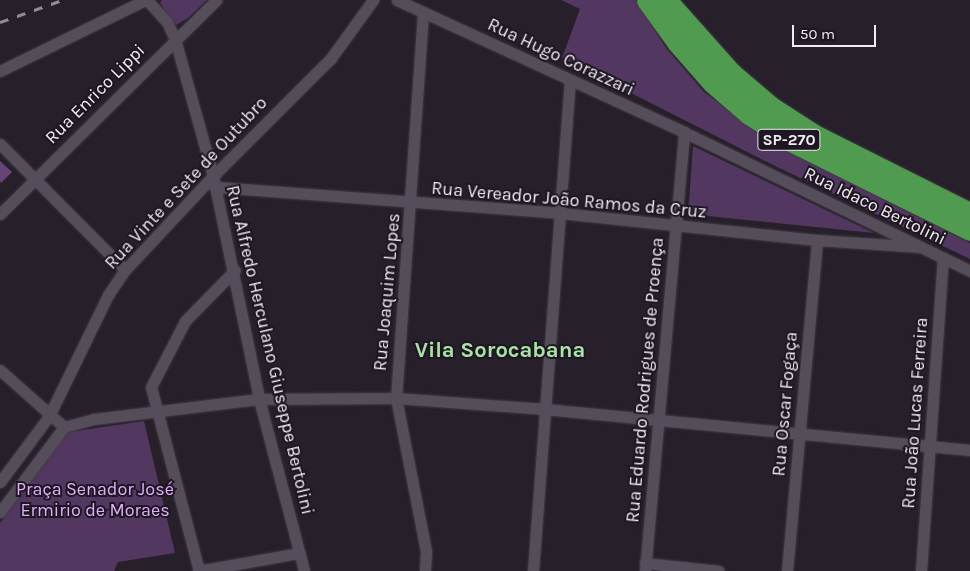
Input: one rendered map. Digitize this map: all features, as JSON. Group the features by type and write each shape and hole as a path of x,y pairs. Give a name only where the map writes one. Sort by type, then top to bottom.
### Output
{"highway":[{"name":"SP-270","path":"647,0 678,43 712,82 749,114 789,140 970,230"},
{"name":"SP-270","path":"666,0 731,73 771,107 816,136 970,213"}],"street":[{"name":"Rua Alfredo Herculano Giuseppe Bertolini","path":"146,0 167,22 175,40 214,181 235,270 259,399 304,571"},
{"path":"0,70 146,0"},
{"name":"Rua Enrico Lippi","path":"0,214 216,0"},
{"name":"Rua Vinte e Sete de Outubro","path":"0,482 49,416 108,295 125,270 214,181 331,58 373,0"},
{"name":"Rua Hugo Corazzari","path":"397,0 684,132"},
{"name":"Rua Joaquim Lopes","path":"424,13 412,203 396,398 426,551 425,571"},
{"path":"533,571 570,81"},
{"name":"Rua Eduardo Rodrigues de Proença","path":"645,567 684,132"},
{"name":"Rua Idaco Bertolini","path":"684,132 970,271"},
{"path":"0,144 125,270"},
{"name":"Rua Vereador João Ramos da Cruz","path":"214,181 412,203 560,213 817,240 921,247"},
{"name":"Rua Oscar Fogaça","path":"787,571 817,240"},
{"name":"Rua João Lucas Ferreira","path":"921,571 943,258"},
{"path":"235,270 185,321 151,387 155,411 198,571 299,553"},
{"path":"0,370 49,416 64,427"},
{"path":"0,512 64,427 94,418 259,399 396,398 545,409 970,450"},
{"path":"645,567 719,571"},
{"path":"425,571 430,571"}],"green space":[{"path":"162,0 207,0 188,18 176,25 167,15 160,2"},
{"path":"561,0 636,0 666,48 704,92 786,150 970,243 970,259 773,165 562,58 580,9"},
{"path":"693,146 874,233 688,214"},
{"name":"Praça Senador José Ermirio de Moraes","path":"144,421 175,553 118,562 114,571 0,571 0,523 69,432"}],"building":[{"path":"0,161 12,172 1,183 0,181"}],"railway":[{"path":"0,22 62,0"}],"district":[{"name":"Vila Sorocabana","path":"500,351"}]}
